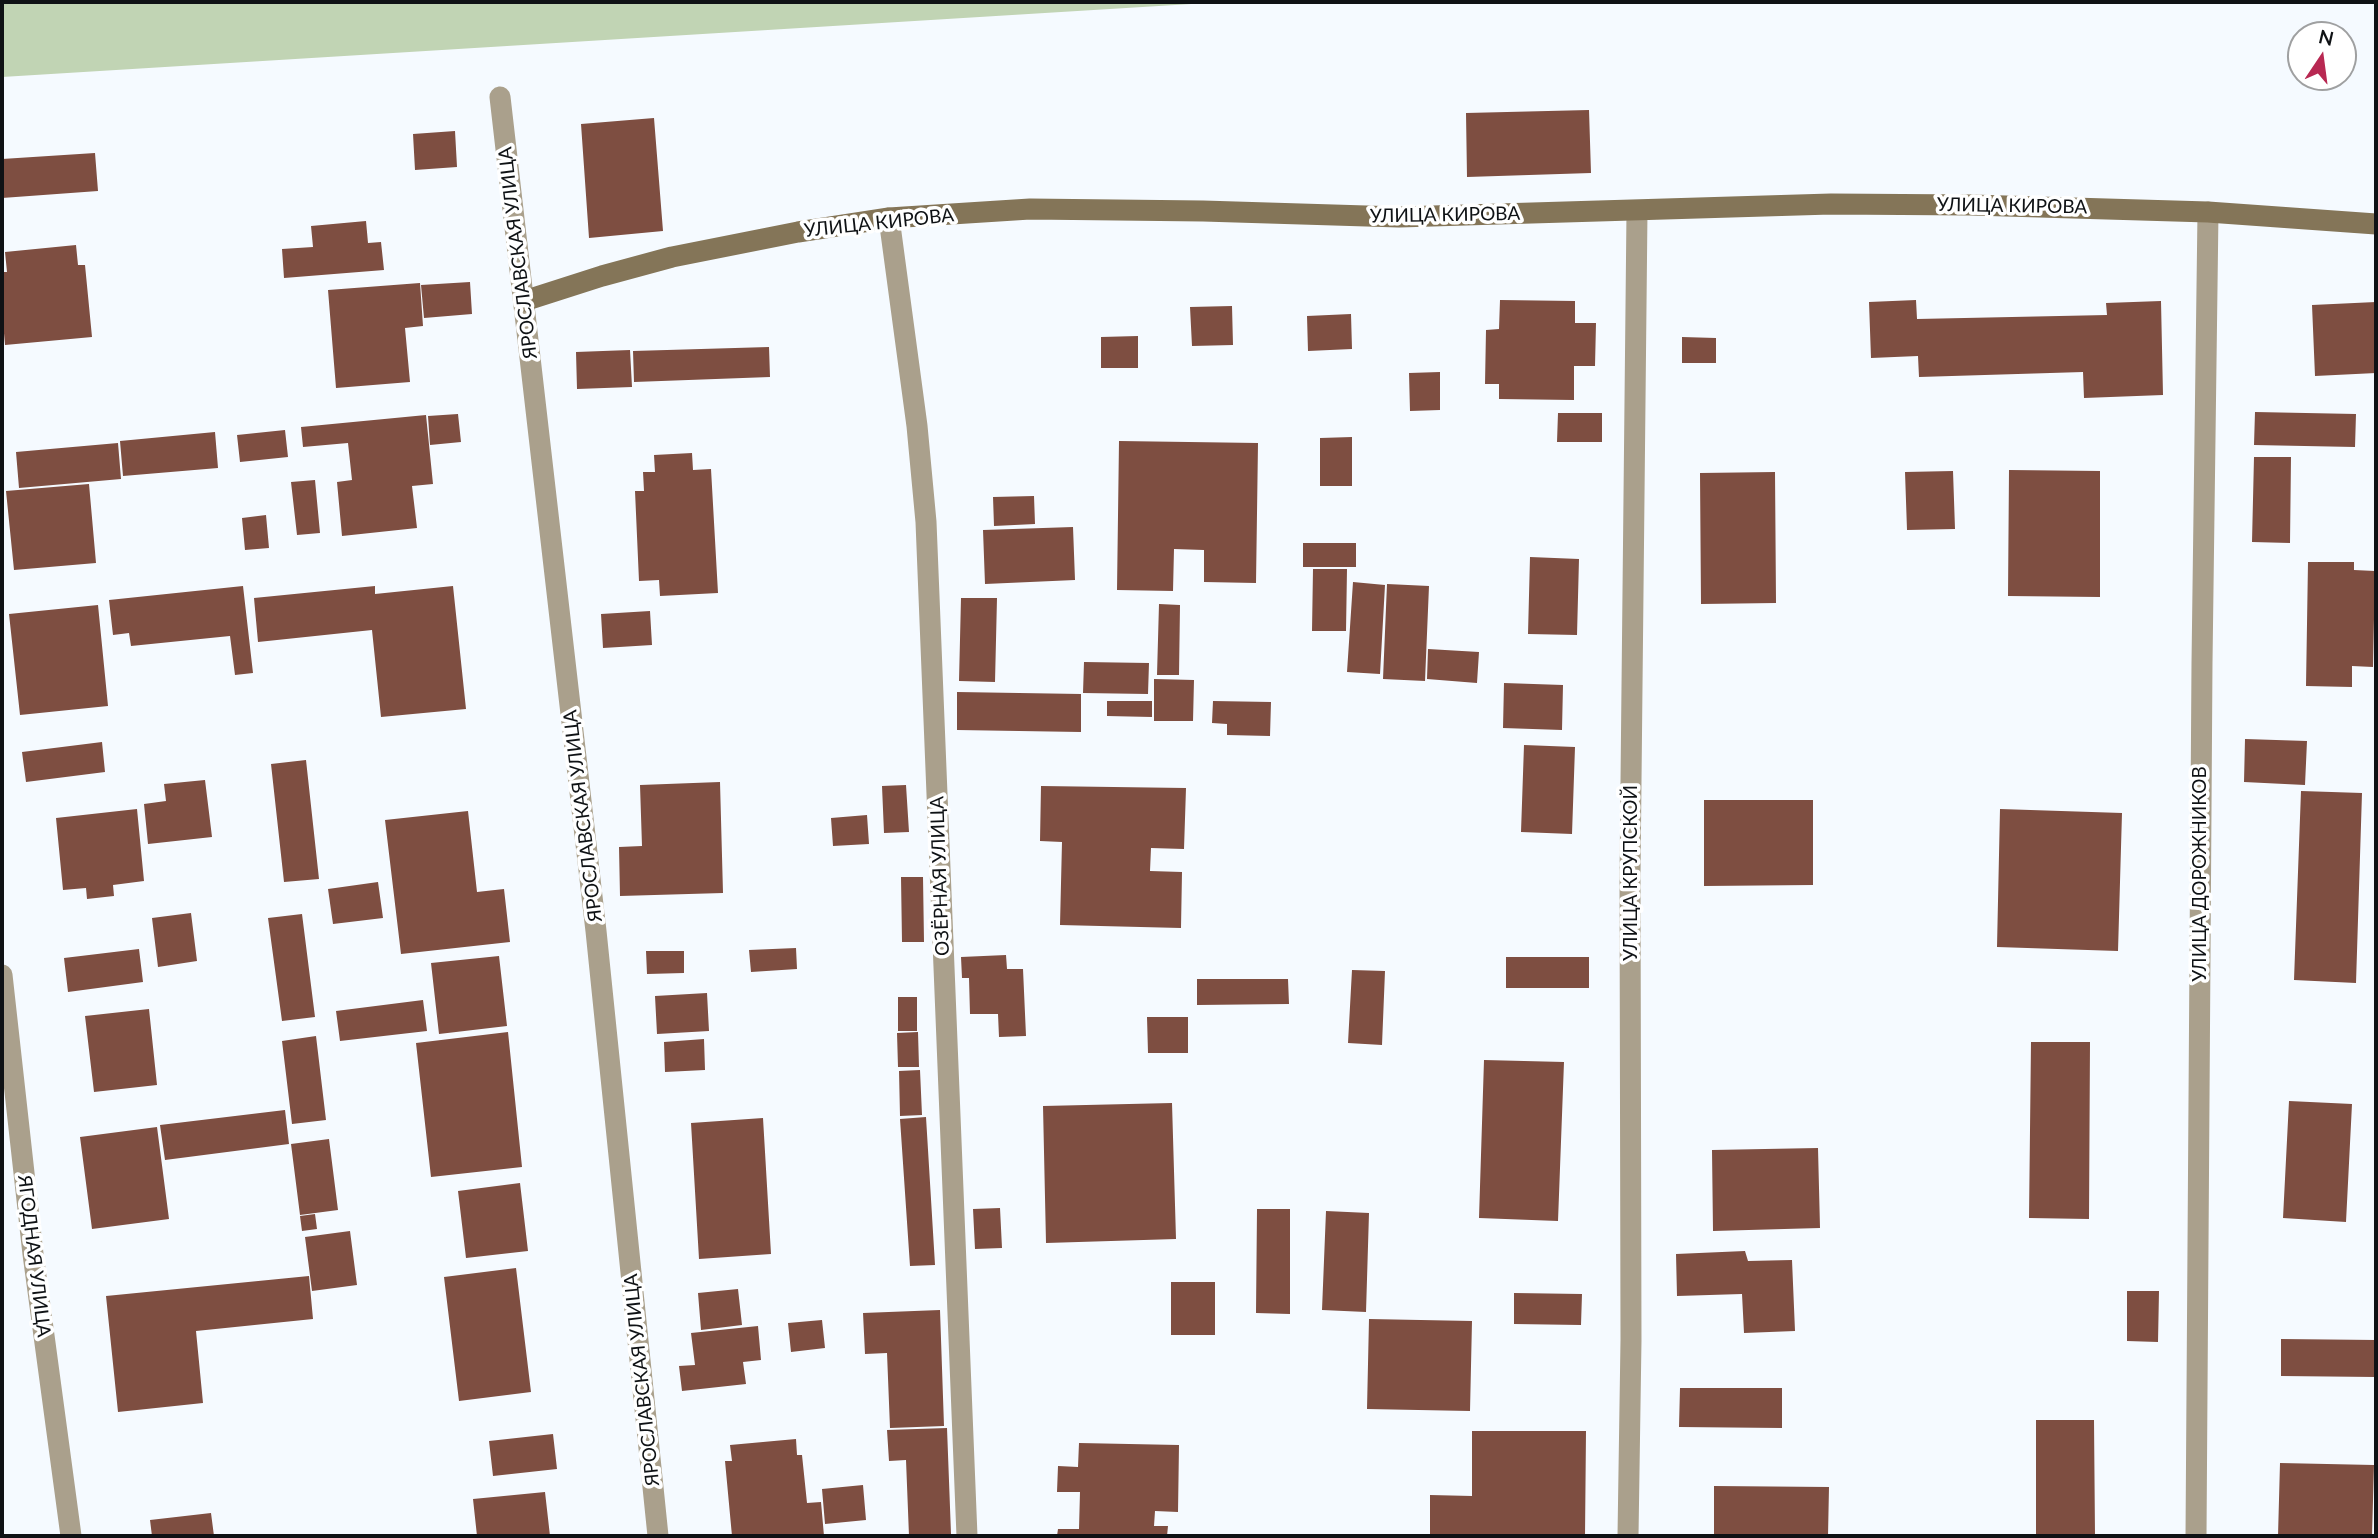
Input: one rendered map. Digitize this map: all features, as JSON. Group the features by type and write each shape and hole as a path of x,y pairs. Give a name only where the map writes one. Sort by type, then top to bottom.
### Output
{"street":[{"name":"ЯРОСЛАВСКАЯ УЛИЦА","path":"500,97 596,931 658,1536"},
{"name":"УЛИЦА КИРОВА","path":"524,301 672,257 798,232 889,218 1030,209 1398,217 1844,204 1972,205 2208,212 2376,224"},
{"name":"УЛИЦА КРУПСКОЙ","path":"1628,1536 1631,1340 1630,876 1637,211"},
{"name":"УЛИЦА ДОРОЖНИКОВ","path":"2196,1536 2208,212"},
{"name":"ОЗЁРНАЯ УЛИЦА","path":"889,218 917,426 926,522 967,1536"},
{"name":"ЯГОДНАЯ УЛИЦА","path":"2,975 33,1254 71,1536"}],"green space":[{"path":"2,2 1224,2 2,77"}],"building":[{"path":"1589,110 1591,173 1467,177 1466,113"},
{"path":"654,118 663,231 589,238 581,124"},
{"path":"455,131 457,167 415,170 413,134"},
{"path":"95,153 98,191 2,198 2,159"},
{"path":"366,221 368,243 381,242 384,270 284,278 282,249 313,247 311,226"},
{"path":"76,245 78,265 85,265 92,337 5,345 2,272 7,272 5,252"},
{"path":"470,282 472,314 424,318 421,285"},
{"path":"420,283 423,326 405,328 410,382 336,388 328,290"},
{"path":"1500,300 1575,301 1575,323 1596,323 1595,366 1574,366 1574,400 1499,399 1499,384 1485,384 1486,330 1499,329"},
{"path":"1916,300 1917,319 2107,315 2106,303 2161,301 2163,395 2084,398 2083,372 1919,377 1918,356 1871,358 1869,302"},
{"path":"2376,302 2376,373 2315,376 2312,305"},
{"path":"1232,306 1233,345 1192,346 1190,307"},
{"path":"1351,314 1352,349 1308,351 1307,316"},
{"path":"1138,336 1138,368 1101,368 1101,337"},
{"path":"1682,337 1716,338 1716,363 1682,363"},
{"path":"769,347 770,377 634,382 633,351"},
{"path":"630,350 632,387 577,389 576,352"},
{"path":"1440,372 1440,410 1410,411 1409,373"},
{"path":"2255,412 2356,414 2355,447 2254,445"},
{"path":"1558,413 1602,413 1602,442 1557,442"},
{"path":"458,414 461,442 430,445 428,416"},
{"path":"426,415 433,484 412,486 417,528 342,536 337,482 352,480 348,443 303,447 301,427"},
{"path":"285,430 288,457 240,462 237,435"},
{"path":"215,432 218,468 123,476 120,441"},
{"path":"1352,437 1352,486 1320,486 1320,438"},
{"path":"1119,441 1258,443 1256,583 1204,582 1204,550 1174,549 1173,591 1117,590"},
{"path":"118,443 121,479 19,488 16,452"},
{"path":"692,453 693,470 711,469 718,593 660,596 659,580 639,581 635,491 644,491 643,472 655,472 654,455"},
{"path":"2254,457 2291,457 2290,543 2252,542"},
{"path":"2009,470 2100,471 2100,597 2008,596"},
{"path":"1953,471 1955,529 1907,530 1905,472"},
{"path":"1775,472 1776,603 1701,604 1700,473"},
{"path":"315,480 320,533 297,535 291,482"},
{"path":"89,484 96,563 14,570 6,491"},
{"path":"1034,496 1035,524 994,526 993,497"},
{"path":"266,515 269,548 245,550 242,518"},
{"path":"1073,527 1075,580 985,584 983,530"},
{"path":"1303,543 1356,543 1356,567 1303,567"},
{"path":"1530,557 1579,559 1577,635 1528,634"},
{"path":"2308,562 2354,562 2354,570 2375,571 2373,667 2352,666 2352,687 2306,686"},
{"path":"1313,569 1347,569 1346,631 1312,631"},
{"path":"1353,582 1385,585 1380,674 1347,672"},
{"path":"1387,584 1429,586 1425,681 1383,679"},
{"path":"243,586 253,673 235,675 230,636 131,646 129,633 113,635 109,600"},
{"path":"375,586 375,594 453,586 466,709 381,717 372,630 258,642 254,598"},
{"path":"961,598 997,598 995,682 959,681"},
{"path":"1159,604 1180,605 1179,675 1157,675"},
{"path":"98,605 108,706 20,715 9,614"},
{"path":"650,611 652,645 603,648 601,614"},
{"path":"1428,649 1479,652 1477,683 1427,679"},
{"path":"1084,662 1149,663 1148,694 1083,693"},
{"path":"1154,679 1194,680 1193,721 1154,721"},
{"path":"1504,683 1563,685 1562,730 1503,728"},
{"path":"957,692 1081,694 1081,732 957,730"},
{"path":"1107,701 1152,701 1152,717 1107,716"},
{"path":"1213,701 1271,702 1270,736 1227,735 1227,724 1212,723"},
{"path":"2245,739 2307,741 2305,785 2244,782"},
{"path":"102,742 105,772 26,782 22,752"},
{"path":"1524,745 1575,747 1572,834 1521,832"},
{"path":"306,760 319,879 284,882 271,764"},
{"path":"205,780 212,837 148,844 144,804 166,801 164,784"},
{"path":"720,782 723,893 620,896 619,847 642,846 640,785"},
{"path":"906,785 909,832 884,833 882,786"},
{"path":"1041,786 1186,788 1184,849 1151,848 1150,871 1182,872 1181,928 1060,925 1062,842 1040,841"},
{"path":"2301,791 2362,793 2356,983 2294,980"},
{"path":"1704,800 1813,800 1813,885 1704,886"},
{"path":"137,809 144,881 113,885 114,896 87,899 86,888 63,890 56,818"},
{"path":"2000,809 2122,813 2118,951 1997,947"},
{"path":"468,811 477,892 504,889 510,942 401,954 385,820"},
{"path":"867,815 869,844 833,846 831,818"},
{"path":"901,877 923,877 924,942 902,942"},
{"path":"378,882 383,918 333,924 328,889"},
{"path":"191,913 197,961 158,967 152,918"},
{"path":"302,914 315,1017 282,1021 268,918"},
{"path":"796,948 797,969 751,972 749,950"},
{"path":"139,949 143,982 68,992 64,958"},
{"path":"646,951 684,951 684,973 647,974"},
{"path":"1006,955 1007,969 1023,969 1026,1036 999,1037 998,1014 970,1014 969,978 962,978 961,957"},
{"path":"499,956 507,1026 439,1034 431,963"},
{"path":"1506,957 1589,957 1589,988 1506,988"},
{"path":"1352,970 1385,971 1382,1045 1348,1043"},
{"path":"1197,979 1288,979 1289,1004 1197,1005"},
{"path":"707,993 709,1031 657,1034 655,996"},
{"path":"898,997 917,997 917,1031 898,1031"},
{"path":"423,1000 427,1031 340,1041 336,1011"},
{"path":"149,1009 157,1085 94,1092 85,1016"},
{"path":"1147,1017 1188,1017 1188,1053 1148,1053"},
{"path":"508,1032 522,1167 431,1177 416,1043"},
{"path":"918,1032 919,1067 898,1067 897,1033"},
{"path":"316,1036 326,1120 292,1124 282,1041"},
{"path":"704,1039 705,1070 665,1072 664,1042"},
{"path":"2031,1042 2090,1042 2089,1219 2029,1218"},
{"path":"1484,1060 1564,1062 1558,1221 1479,1218"},
{"path":"920,1070 922,1115 900,1116 899,1071"},
{"path":"2289,1101 2352,1104 2346,1222 2283,1218"},
{"path":"1172,1103 1176,1239 1046,1243 1043,1106"},
{"path":"285,1110 289,1144 165,1160 160,1125"},
{"path":"926,1117 935,1265 910,1266 900,1119"},
{"path":"763,1118 771,1254 699,1259 691,1123"},
{"path":"157,1127 169,1219 92,1229 80,1137"},
{"path":"329,1139 338,1210 300,1215 291,1144"},
{"path":"1818,1148 1820,1228 1713,1231 1712,1150"},
{"path":"520,1183 528,1251 466,1258 458,1191"},
{"path":"1000,1208 1002,1248 975,1249 973,1209"},
{"path":"1257,1209 1290,1209 1290,1314 1256,1313"},
{"path":"1326,1211 1369,1213 1366,1312 1322,1310"},
{"path":"315,1214 317,1229 302,1231 300,1216"},
{"path":"350,1231 357,1285 312,1291 305,1237"},
{"path":"1745,1251 1748,1261 1792,1260 1795,1331 1744,1333 1742,1294 1677,1296 1676,1254"},
{"path":"516,1268 531,1392 459,1401 444,1277"},
{"path":"309,1276 313,1319 196,1331 203,1403 118,1412 106,1296"},
{"path":"1171,1282 1215,1282 1215,1335 1171,1335"},
{"path":"738,1289 742,1325 701,1330 698,1293"},
{"path":"2127,1291 2159,1291 2158,1342 2127,1341"},
{"path":"1514,1293 1582,1294 1581,1325 1514,1324"},
{"path":"940,1310 944,1426 890,1428 887,1353 865,1354 863,1313"},
{"path":"1369,1319 1472,1321 1470,1411 1367,1409"},
{"path":"822,1320 825,1348 791,1352 788,1323"},
{"path":"758,1326 761,1360 743,1362 746,1384 682,1391 679,1366 695,1365 691,1333"},
{"path":"2281,1339 2376,1340 2375,1377 2281,1376"},
{"path":"1680,1388 1782,1388 1782,1428 1679,1427"},
{"path":"2036,1420 2094,1420 2095,1536 2036,1536"},
{"path":"947,1428 951,1534 909,1536 906,1460 889,1461 887,1430"},
{"path":"1472,1431 1586,1431 1585,1536 1430,1536 1430,1495 1472,1496"},
{"path":"553,1434 557,1469 493,1476 489,1441"},
{"path":"796,1439 797,1455 802,1455 807,1503 821,1502 824,1536 732,1536 725,1461 732,1461 730,1445"},
{"path":"1079,1443 1179,1445 1178,1512 1155,1511 1154,1526 1168,1526 1167,1536 1057,1536 1058,1529 1079,1529 1080,1492 1057,1492 1058,1466 1078,1467"},
{"path":"2280,1463 2374,1465 2372,1536 2278,1536"},
{"path":"863,1485 866,1520 825,1524 822,1489"},
{"path":"1714,1486 1829,1487 1828,1536 1714,1536"},
{"path":"545,1492 550,1536 477,1536 473,1499"},
{"path":"211,1513 214,1536 152,1536 150,1520"}]}
